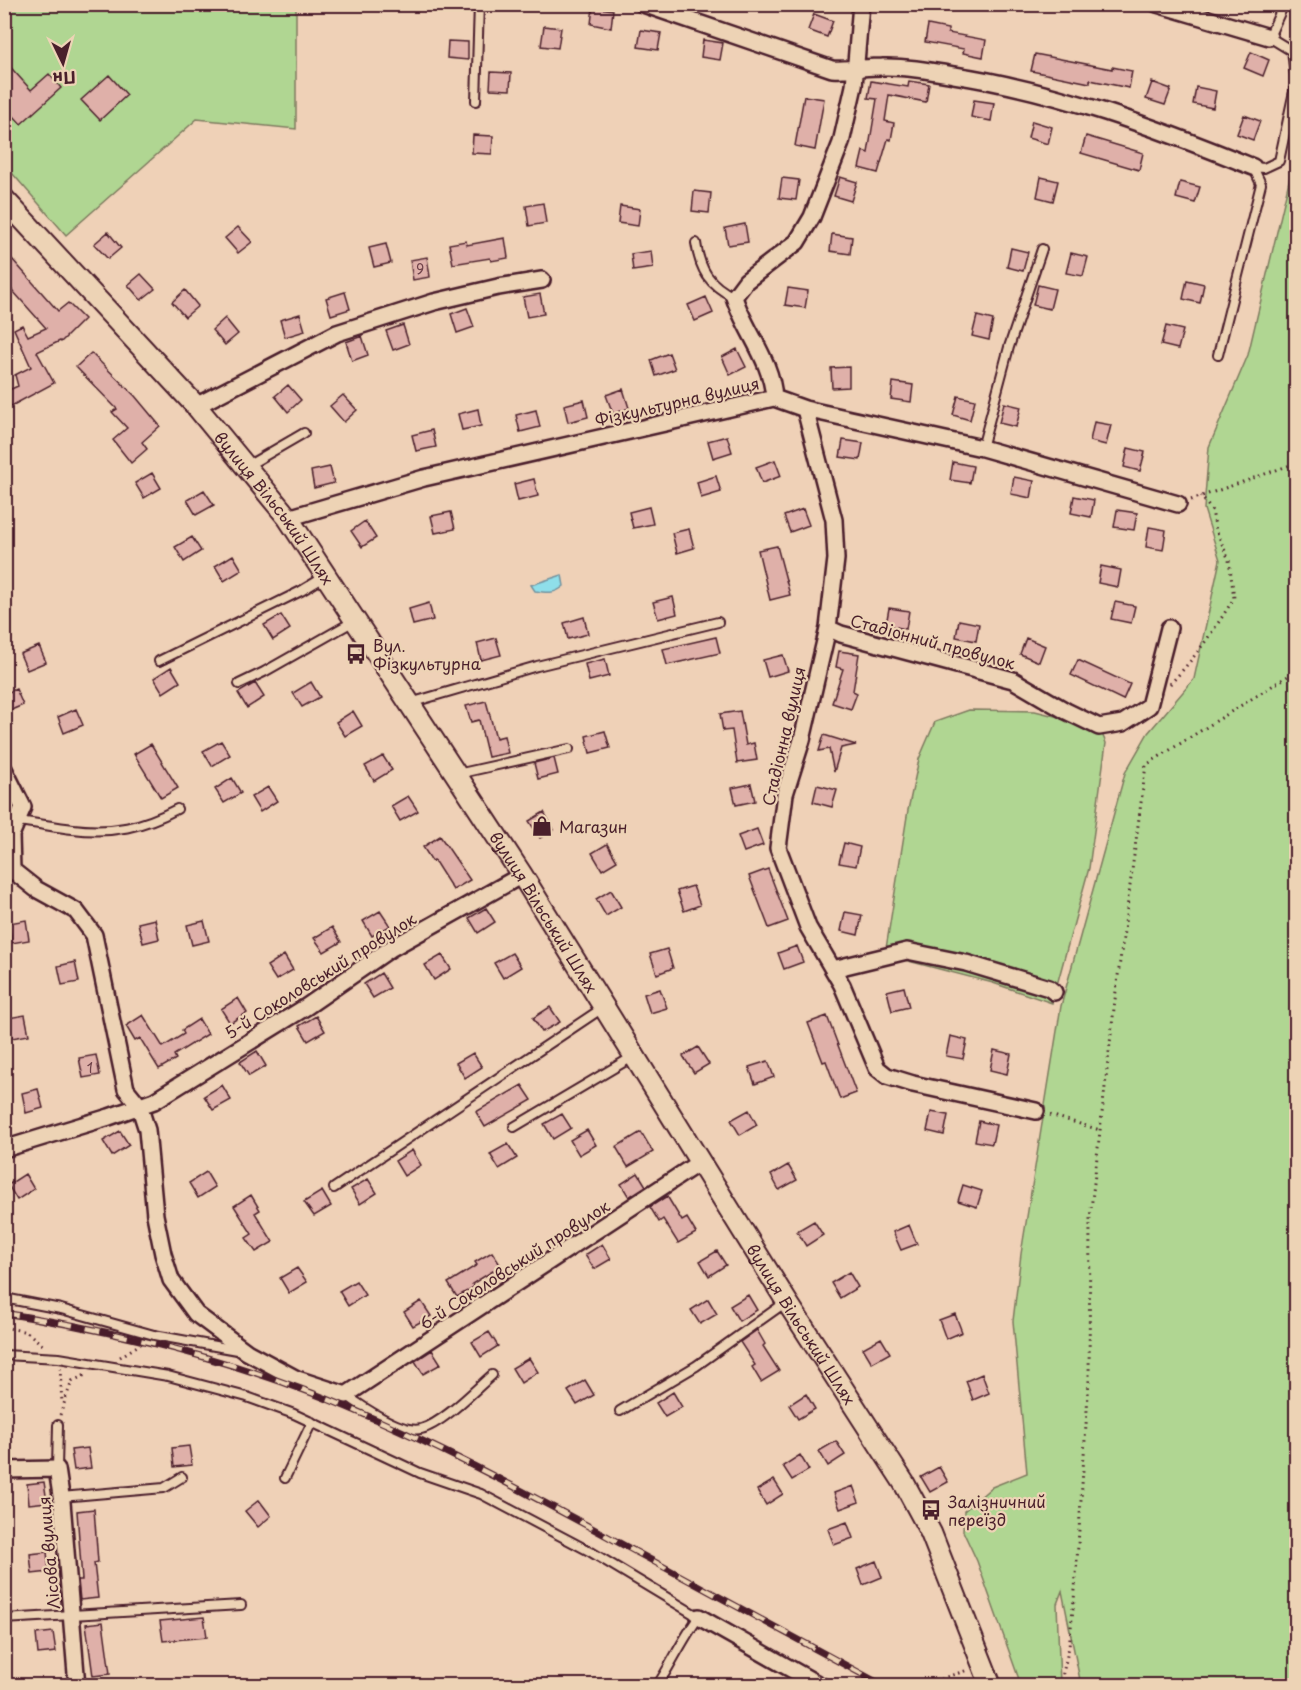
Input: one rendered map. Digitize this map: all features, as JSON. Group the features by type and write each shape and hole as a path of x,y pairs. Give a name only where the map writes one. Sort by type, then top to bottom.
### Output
{"street":[{"path":"643,4 832,69 857,70 883,67 953,75 1019,87 1166,131 1253,167"},
{"path":"774,398 769,373 740,316 734,297 746,281 797,242 812,217 841,143 857,70 861,4"},
{"path":"1157,4 1269,37"},
{"name":"вулиця Вільський Шлях","path":"4,199 196,406 288,518 327,576 522,875 787,1302 921,1512 947,1569 991,1686"},
{"path":"196,406 337,333 434,302 498,287 542,280"},
{"name":"Фізкультурна вулиця","path":"288,518 424,478 774,398 805,409 982,448 1178,504"},
{"name":"Стадіонна вулиця","path":"805,409 835,529 836,559 828,628 802,740 785,794 778,848 808,927 842,985 877,1068 887,1076 1036,1111"},
{"name":"Стадіонний провулок","path":"828,628 841,634 1013,680 1099,727 1123,723 1149,706"},
{"path":"1149,706 1169,628"},
{"path":"4,769 23,807 11,835 12,870 36,889 76,911 94,935 126,1089 139,1105 147,1130 155,1215 171,1280 196,1314 247,1352 297,1379 346,1395"},
{"name":"5-й Соколовський провулок","path":"4,1149 153,1101 306,1007 390,949 522,875"},
{"path":"833,969 907,951 966,963 1049,988 1054,992"},
{"name":"6-й Соколовський провулок","path":"346,1395 700,1162"},
{"path":"4,1470 57,1469"},
{"name":"Лісова вулиця","path":"57,1469 77,1686"},
{"path":"699,1617 821,1686"}],"lane":[{"path":"476,101 479,4"},
{"path":"1253,167 1264,168 1279,161 1296,82 1292,51 1269,37 1284,4"},
{"path":"1218,355 1261,184 1253,167"},
{"path":"696,243 703,270 718,289 734,297"},
{"path":"982,448 1009,347 1042,249"},
{"path":"247,466 304,433"},
{"path":"159,661 327,576"},
{"path":"239,684 356,620"},
{"path":"410,703 537,666 718,622"},
{"path":"456,774 569,749"},
{"path":"17,821 73,829 104,830 130,828 154,822 177,809"},
{"path":"334,1188 604,1007"},
{"path":"513,1127 634,1055"},
{"path":"4,1298 61,1309 154,1335 247,1352"},
{"path":"620,1411 696,1366 787,1302"},
{"path":"4,1355 59,1358 168,1376 247,1397 294,1414 420,1473 481,1494 591,1552 699,1617 687,1632 675,1658 657,1686"},
{"path":"346,1395 368,1411 399,1426 420,1430 436,1422 492,1376"},
{"path":"285,1478 312,1422"},
{"path":"57,1469 58,1425"},
{"path":"61,1497 164,1488 182,1477"},
{"path":"4,1619 241,1605"}],"path":[{"path":"1178,504 1296,463"},
{"path":"1149,706 1188,665 1211,635 1234,598 1229,560 1216,530 1212,511 1201,496"},
{"path":"1060,1686 1069,1647 1075,1590 1089,1380 1090,1218 1116,991 1146,765 1296,671"},
{"path":"1036,1111 1100,1130"},
{"path":"4,1327 27,1332 59,1358 62,1405"},
{"path":"918,1686 983,1665"}],"green space":[{"path":"4,5 296,5 296,129 197,119 66,235 5,165"},
{"path":"1296,151 1296,1685 1081,1685 1062,1591 1057,1604 1060,1685 1021,1685 977,1561 963,1531 964,1511 992,1487 1027,1473 1013,1321 1021,1254 1061,1006 1125,773 1148,733 1194,679 1220,560 1204,509 1209,447 1248,355"},
{"path":"969,710 1035,711 1099,727 1106,743 1089,868 1052,1003 993,983 885,955 908,810 919,759 935,722"}],"water":[{"path":"562,575 564,586 554,592 535,591 531,585"}],"building":[{"path":"593,7 613,10 611,28 591,24"},
{"path":"814,14 833,21 827,37 808,30"},
{"path":"928,25 948,29 948,33 986,40 983,57 963,53 964,49 925,42"},
{"path":"544,26 561,28 558,48 541,46"},
{"path":"641,30 661,33 658,50 638,47"},
{"path":"703,40 723,43 720,60 701,57"},
{"path":"448,41 468,42 468,60 447,58"},
{"path":"1251,52 1269,60 1263,76 1244,68"},
{"path":"1035,54 1132,71 1129,88 1031,71"},
{"path":"4,60 31,90 49,74 61,88 21,124 4,105"},
{"path":"491,72 511,73 510,90 490,89"},
{"path":"109,75 127,95 100,120 81,100"},
{"path":"871,81 908,87 909,81 929,84 926,102 889,95 885,121 894,123 891,140 888,139 878,173 859,168 863,151 868,153 877,99 868,98"},
{"path":"1152,82 1171,89 1165,105 1146,99"},
{"path":"1196,87 1216,91 1213,108 1193,104"},
{"path":"804,96 824,99 815,150 795,146"},
{"path":"974,100 994,103 991,121 971,117"},
{"path":"1244,115 1260,121 1253,140 1237,134"},
{"path":"1032,121 1052,127 1048,144 1028,138"},
{"path":"473,135 493,136 492,154 472,153"},
{"path":"1086,136 1143,153 1139,170 1081,153"},
{"path":"840,177 857,182 851,201 834,196"},
{"path":"1041,177 1058,181 1053,201 1037,197"},
{"path":"782,178 799,180 796,200 779,198"},
{"path":"1180,182 1200,187 1195,203 1176,198"},
{"path":"694,191 711,193 709,213 692,211"},
{"path":"543,203 546,223 529,226 526,206"},
{"path":"620,206 640,209 638,226 618,223"},
{"path":"745,224 748,242 728,245 725,228"},
{"path":"238,227 252,242 238,253 225,238"},
{"path":"108,232 121,248 108,259 94,244"},
{"path":"832,234 852,237 850,254 830,251"},
{"path":"505,238 508,258 491,261 490,258 453,264 449,244 466,241 467,245"},
{"path":"386,244 391,263 374,267 369,248"},
{"path":"1011,248 1028,252 1023,271 1007,267"},
{"path":"651,251 653,268 633,271 631,254"},
{"path":"1071,253 1088,257 1083,276 1066,273"},
{"path":"427,257 430,277 413,280 410,260"},
{"path":"12,259 58,311 68,303 84,319 61,342 37,352 54,383 4,410 4,392 18,386 15,375 31,367 14,329 22,325 28,336 46,328 4,281 4,266"},
{"path":"141,274 155,289 141,300 128,285"},
{"path":"1187,280 1204,284 1200,303 1183,299"},
{"path":"1038,285 1055,289 1050,309 1033,305"},
{"path":"788,288 808,291 805,308 785,305"},
{"path":"185,290 198,306 185,317 172,302"},
{"path":"345,292 350,309 331,315 326,298"},
{"path":"540,294 544,314 527,317 523,297"},
{"path":"706,297 713,313 695,321 688,305"},
{"path":"467,308 474,327 457,333 451,314"},
{"path":"300,314 305,331 285,337 280,320"},
{"path":"977,316 993,320 989,340 972,336"},
{"path":"225,318 238,334 225,345 212,330"},
{"path":"403,325 409,344 393,350 386,331"},
{"path":"1166,326 1183,330 1178,349 1161,345"},
{"path":"362,336 368,355 352,361 346,342"},
{"path":"737,349 746,367 730,375 722,357"},
{"path":"91,353 135,396 160,426 142,442 147,449 131,463 113,440 127,428 112,412 117,409 76,367"},
{"path":"669,353 675,369 656,376 651,360"},
{"path":"849,367 849,387 832,388 831,368"},
{"path":"893,382 913,385 911,402 891,399"},
{"path":"288,385 301,400 288,412 275,396"},
{"path":"623,389 629,408 613,414 606,395"},
{"path":"343,395 357,410 344,422 330,406"},
{"path":"958,396 975,400 970,420 953,415"},
{"path":"584,400 588,417 568,422 564,405"},
{"path":"1004,403 1021,407 1016,427 999,423"},
{"path":"478,409 481,426 462,430 458,414"},
{"path":"536,410 540,427 520,432 516,415"},
{"path":"1094,422 1111,425 1106,445 1090,441"},
{"path":"432,430 436,447 416,451 412,435"},
{"path":"727,436 732,452 713,458 708,441"},
{"path":"843,440 863,443 860,460 840,457"},
{"path":"1128,448 1145,452 1140,471 1124,467"},
{"path":"775,460 781,476 762,483 756,467"},
{"path":"953,462 973,466 970,483 950,480"},
{"path":"330,467 334,483 314,488 311,471"},
{"path":"152,473 161,488 144,498 135,483"},
{"path":"716,476 721,492 701,498 697,482"},
{"path":"1014,477 1034,481 1031,498 1011,494"},
{"path":"534,479 538,496 518,501 514,484"},
{"path":"204,490 214,505 196,515 187,500"},
{"path":"1074,496 1094,500 1091,517 1071,513"},
{"path":"649,507 653,524 633,528 629,512"},
{"path":"803,509 809,525 790,532 784,516"},
{"path":"1117,510 1137,513 1134,530 1114,527"},
{"path":"451,512 455,529 435,533 431,516"},
{"path":"365,521 376,538 362,547 351,531"},
{"path":"1149,527 1166,530 1163,550 1146,547"},
{"path":"689,529 694,548 677,553 672,533"},
{"path":"192,537 201,551 184,562 175,547"},
{"path":"777,546 790,595 770,600 758,550"},
{"path":"233,555 242,570 224,581 215,566"},
{"path":"1101,566 1121,570 1118,587 1098,583"},
{"path":"673,597 677,614 658,619 653,602"},
{"path":"1115,602 1135,606 1131,623 1111,619"},
{"path":"429,603 433,620 413,625 409,609"},
{"path":"889,608 909,611 906,629 886,625"},
{"path":"281,615 290,629 273,640 264,625"},
{"path":"584,617 588,634 568,639 564,623"},
{"path":"959,620 979,624 976,641 956,637"},
{"path":"716,637 720,653 667,665 663,649"},
{"path":"496,638 501,655 481,660 477,643"},
{"path":"1026,638 1045,646 1039,662 1020,654"},
{"path":"39,646 46,662 27,670 20,654"},
{"path":"839,651 859,654 853,691 857,693 851,709 832,703 843,669 836,667"},
{"path":"783,655 788,671 768,677 763,660"},
{"path":"605,659 609,676 589,681 585,664"},
{"path":"1078,660 1130,684 1123,700 1071,675"},
{"path":"171,667 180,682 163,693 154,678"},
{"path":"311,682 320,697 302,707 293,693"},
{"path":"255,683 264,697 247,708 238,693"},
{"path":"16,689 23,705 4,713 4,694"},
{"path":"486,701 496,738 504,736 508,753 488,757 479,720 471,722 466,706"},
{"path":"76,709 83,725 64,733 58,717"},
{"path":"353,711 362,726 345,736 336,722"},
{"path":"740,711 746,745 754,743 757,760 737,763 732,730 723,731 720,714"},
{"path":"605,731 610,748 590,753 586,736"},
{"path":"824,735 856,745 841,748 834,772 829,749 819,751"},
{"path":"221,741 230,755 212,766 203,751"},
{"path":"151,744 178,788 161,798 134,754"},
{"path":"383,756 392,770 374,781 365,766"},
{"path":"554,758 558,774 538,779 534,763"},
{"path":"232,778 241,793 224,803 215,789"},
{"path":"751,784 755,801 736,805 732,788"},
{"path":"817,785 837,790 832,807 813,802"},
{"path":"268,787 277,801 260,812 251,797"},
{"path":"408,796 418,811 400,821 391,806"},
{"path":"544,812 554,830 540,838 529,821"},
{"path":"757,829 763,845 744,852 738,836"},
{"path":"440,836 470,880 453,890 423,847"},
{"path":"844,843 860,847 856,866 839,863"},
{"path":"607,844 617,861 602,870 592,853"},
{"path":"768,869 788,921 769,928 749,876"},
{"path":"693,886 700,905 684,911 677,891"},
{"path":"611,890 621,907 606,916 596,899"},
{"path":"486,908 495,922 478,933 469,918"},
{"path":"380,911 390,926 372,936 363,921"},
{"path":"845,912 862,915 858,935 841,931"},
{"path":"155,919 159,939 143,943 138,923"},
{"path":"26,920 29,940 12,943 9,923"},
{"path":"204,921 209,941 192,945 187,925"},
{"path":"332,927 341,942 324,952 314,938"},
{"path":"797,946 803,962 784,969 778,953"},
{"path":"667,949 673,968 657,974 650,954"},
{"path":"512,953 521,967 503,978 494,963"},
{"path":"284,955 293,970 276,980 267,966"},
{"path":"442,955 451,969 434,980 425,965"},
{"path":"75,962 79,982 62,985 58,966"},
{"path":"381,973 390,988 373,998 364,984"},
{"path":"904,987 909,1007 892,1011 887,991"},
{"path":"660,989 667,1008 650,1013 644,994"},
{"path":"238,998 247,1013 230,1023 221,1009"},
{"path":"550,1007 560,1022 542,1032 533,1018"},
{"path":"25,1015 29,1035 12,1038 8,1018"},
{"path":"143,1015 163,1047 184,1034 182,1030 199,1019 208,1034 174,1055 176,1059 159,1069 140,1038 135,1041 126,1026"},
{"path":"316,1016 325,1031 308,1041 299,1026"},
{"path":"827,1016 856,1093 840,1099 826,1061 823,1062 808,1023"},
{"path":"950,1036 967,1040 963,1059 946,1056"},
{"path":"698,1047 709,1064 694,1073 683,1056"},
{"path":"994,1050 1011,1054 1007,1074 990,1070"},
{"path":"257,1051 266,1066 249,1076 240,1062"},
{"path":"473,1053 482,1067 465,1078 456,1063"},
{"path":"96,1055 100,1075 83,1078 79,1058"},
{"path":"768,1061 774,1077 755,1084 749,1067"},
{"path":"222,1085 231,1100 213,1110 204,1096"},
{"path":"522,1085 532,1100 485,1127 476,1112"},
{"path":"38,1089 43,1108 26,1113 22,1093"},
{"path":"749,1110 757,1125 740,1135 731,1120"},
{"path":"931,1112 948,1115 944,1135 927,1131"},
{"path":"562,1114 571,1128 553,1139 544,1124"},
{"path":"979,1121 996,1125 992,1144 975,1141"},
{"path":"587,1130 596,1145 579,1155 570,1140"},
{"path":"120,1131 129,1145 112,1156 103,1141"},
{"path":"641,1132 653,1152 628,1167 616,1147"},
{"path":"508,1144 517,1158 499,1169 490,1154"},
{"path":"412,1150 421,1165 404,1176 395,1161"},
{"path":"788,1165 797,1180 779,1190 771,1175"},
{"path":"206,1172 215,1187 198,1198 189,1183"},
{"path":"638,1173 646,1186 629,1197 621,1184"},
{"path":"25,1174 34,1189 17,1200 8,1185"},
{"path":"368,1179 377,1193 360,1204 351,1189"},
{"path":"963,1185 982,1191 977,1207 958,1201"},
{"path":"322,1191 331,1206 314,1216 304,1202"},
{"path":"251,1195 260,1210 255,1213 273,1242 256,1252 246,1238 252,1234 234,1206"},
{"path":"667,1196 682,1221 687,1218 696,1233 678,1243 663,1219 659,1222 650,1207"},
{"path":"814,1221 823,1235 806,1246 797,1231"},
{"path":"909,1225 917,1244 901,1250 893,1232"},
{"path":"602,1244 611,1259 594,1269 585,1255"},
{"path":"717,1251 726,1265 709,1276 700,1261"},
{"path":"492,1252 501,1266 472,1284 474,1287 457,1297 448,1283 477,1265 475,1262"},
{"path":"297,1268 307,1282 289,1293 280,1278"},
{"path":"849,1272 858,1287 840,1298 831,1283"},
{"path":"356,1281 365,1295 348,1306 339,1291"},
{"path":"748,1295 757,1310 739,1321 730,1306"},
{"path":"708,1299 717,1314 700,1324 691,1310"},
{"path":"421,1301 431,1316 413,1326 404,1312"},
{"path":"955,1314 962,1332 946,1339 939,1320"},
{"path":"757,1330 765,1344 763,1346 779,1371 761,1382 752,1367 755,1365 740,1342"},
{"path":"489,1332 498,1346 481,1357 472,1342"},
{"path":"881,1338 890,1353 872,1363 863,1348"},
{"path":"432,1350 441,1364 423,1374 415,1361"},
{"path":"529,1358 538,1372 521,1383 512,1368"},
{"path":"982,1374 989,1393 973,1400 966,1381"},
{"path":"585,1380 594,1395 577,1405 568,1391"},
{"path":"673,1392 682,1407 665,1417 656,1403"},
{"path":"806,1394 815,1409 798,1419 789,1405"},
{"path":"836,1441 845,1455 828,1466 819,1451"},
{"path":"189,1446 192,1465 174,1467 172,1448"},
{"path":"88,1448 91,1468 74,1470 71,1450"},
{"path":"800,1455 809,1470 792,1480 783,1466"},
{"path":"939,1467 948,1482 930,1492 921,1477"},
{"path":"774,1480 783,1494 766,1505 757,1490"},
{"path":"44,1482 47,1502 29,1504 27,1484"},
{"path":"853,1486 859,1502 840,1509 834,1493"},
{"path":"259,1500 271,1516 258,1527 245,1511"},
{"path":"94,1509 98,1562 94,1563 98,1598 80,1600 78,1580 82,1580 77,1511"},
{"path":"847,1522 853,1538 834,1545 828,1529"},
{"path":"47,1552 49,1572 32,1574 30,1554"},
{"path":"876,1561 882,1577 863,1585 857,1569"},
{"path":"204,1617 207,1637 163,1641 160,1621"},
{"path":"103,1622 110,1674 93,1676 86,1624"},
{"path":"53,1632 56,1652 38,1654 36,1634"}],"railway":[{"path":"4,1313 83,1327 199,1355 275,1379 350,1408 496,1477 884,1686"}],"place":[{"name":"Вул. Фізкультурна","path":"356,654"},
{"name":"Магазин","path":"542,826"},
{"name":"Залізничний переїзд","path":"931,1510"}]}
